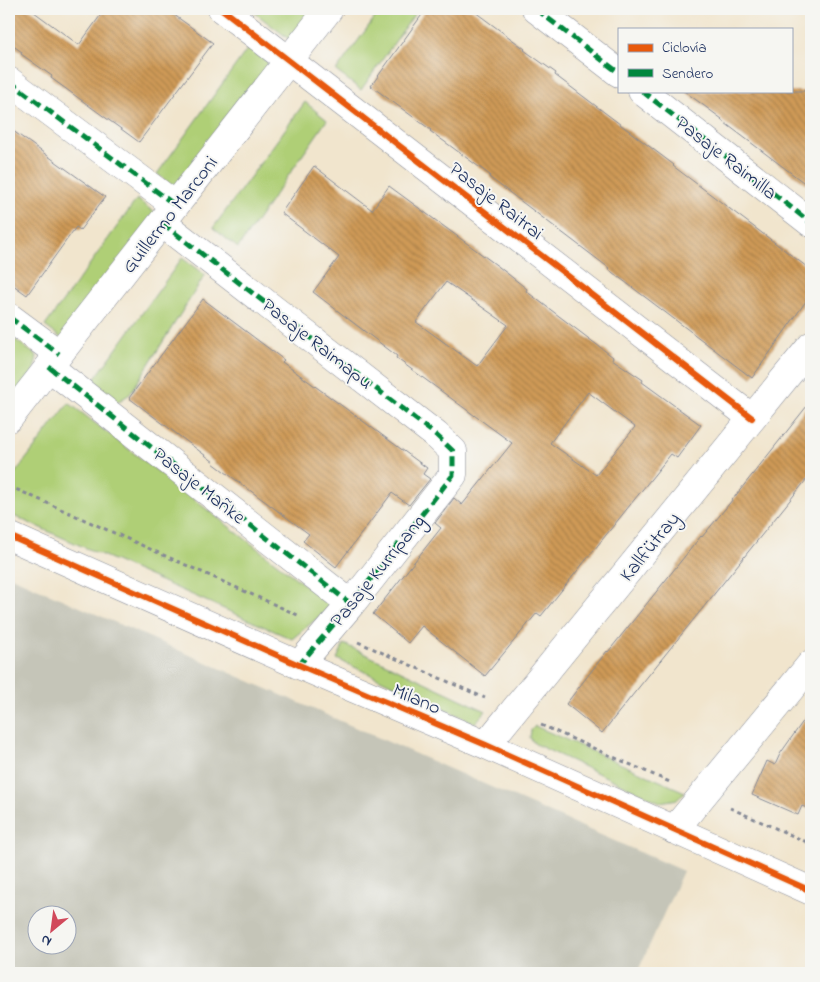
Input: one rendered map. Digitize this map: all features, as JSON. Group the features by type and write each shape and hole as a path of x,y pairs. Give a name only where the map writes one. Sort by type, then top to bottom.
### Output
{"street":[{"name":"Pasaje Raitrai","path":"222,9 752,418"},
{"name":"Guillermo Marconi","path":"9,418 329,9"},
{"path":"536,9 618,72"},
{"name":"Pasaje Raimapu","path":"9,81 436,435 452,450 453,475"},
{"name":"Pasaje Raimilla","path":"643,92 811,223"},
{"name":"Pasaje Mañke","path":"9,317 54,361 351,604"},
{"name":"Kallfütray","path":"486,746 811,346"},
{"name":"Pasaje Kurripang","path":"298,665 351,604 453,475"},
{"name":"Milano","path":"9,536 298,665 486,746 811,892"},
{"path":"674,830 811,664"}],"path":[{"path":"703,796 811,844"}],"shaded area":[{"path":"9,576 683,871 637,973 9,973"}],"green space":[{"path":"250,9 325,9 298,46"},
{"path":"381,9 418,9 361,90 336,71"},
{"path":"248,48 272,65 182,193 157,174"},
{"path":"305,102 327,120 238,248 213,228"},
{"path":"137,199 160,217 70,345 45,326"},
{"path":"182,258 205,275 130,394 116,403 91,384"},
{"path":"9,335 37,356 33,375 9,406"},
{"path":"69,403 332,606 292,639 9,514 9,481"},
{"path":"344,644 486,711 475,723 337,659"},
{"path":"535,726 685,792 678,799 660,802 535,744 530,738 531,730"}],"building":[{"path":"9,9 30,9 79,45 105,9 166,9 213,43 139,142 51,78 52,76 9,43"},
{"path":"426,9 471,9 556,73 555,75 673,166 811,270 811,294 752,378 489,177 490,175 371,86"},
{"path":"811,91 811,188 721,120 685,92"},
{"path":"9,128 105,197 80,230 76,227 27,295 9,282"},
{"path":"314,166 372,210 389,186 499,267 527,289 526,291 613,357 612,359 643,380 642,382 701,425 677,458 671,454 541,616 537,613 485,676 422,626 408,643 373,614 441,528 435,523 454,498 462,505 512,443 396,358 397,356 313,292 339,257 281,213","holes":["446,282 508,325 477,366 416,322","588,392 635,427 596,475 550,443"]},
{"path":"203,299 284,360 282,362 427,468 423,474 430,479 409,505 392,493 336,567 303,541 309,534 129,398"},
{"path":"811,401 811,474 602,733 566,704"},
{"path":"811,710 811,810 802,806 798,815 752,795 767,761 775,765 780,754"}],"marked path":[{"path":"536,9 618,72"},
{"path":"9,81 175,205"},
{"path":"643,92 811,223"},
{"path":"162,223 436,435 453,451 453,475 351,604 299,665"},
{"path":"9,317 59,354"},
{"path":"49,367 351,604"}],"cycle path":[{"path":"222,9 752,418"},
{"path":"9,536 299,665 486,745 811,891"}]}
